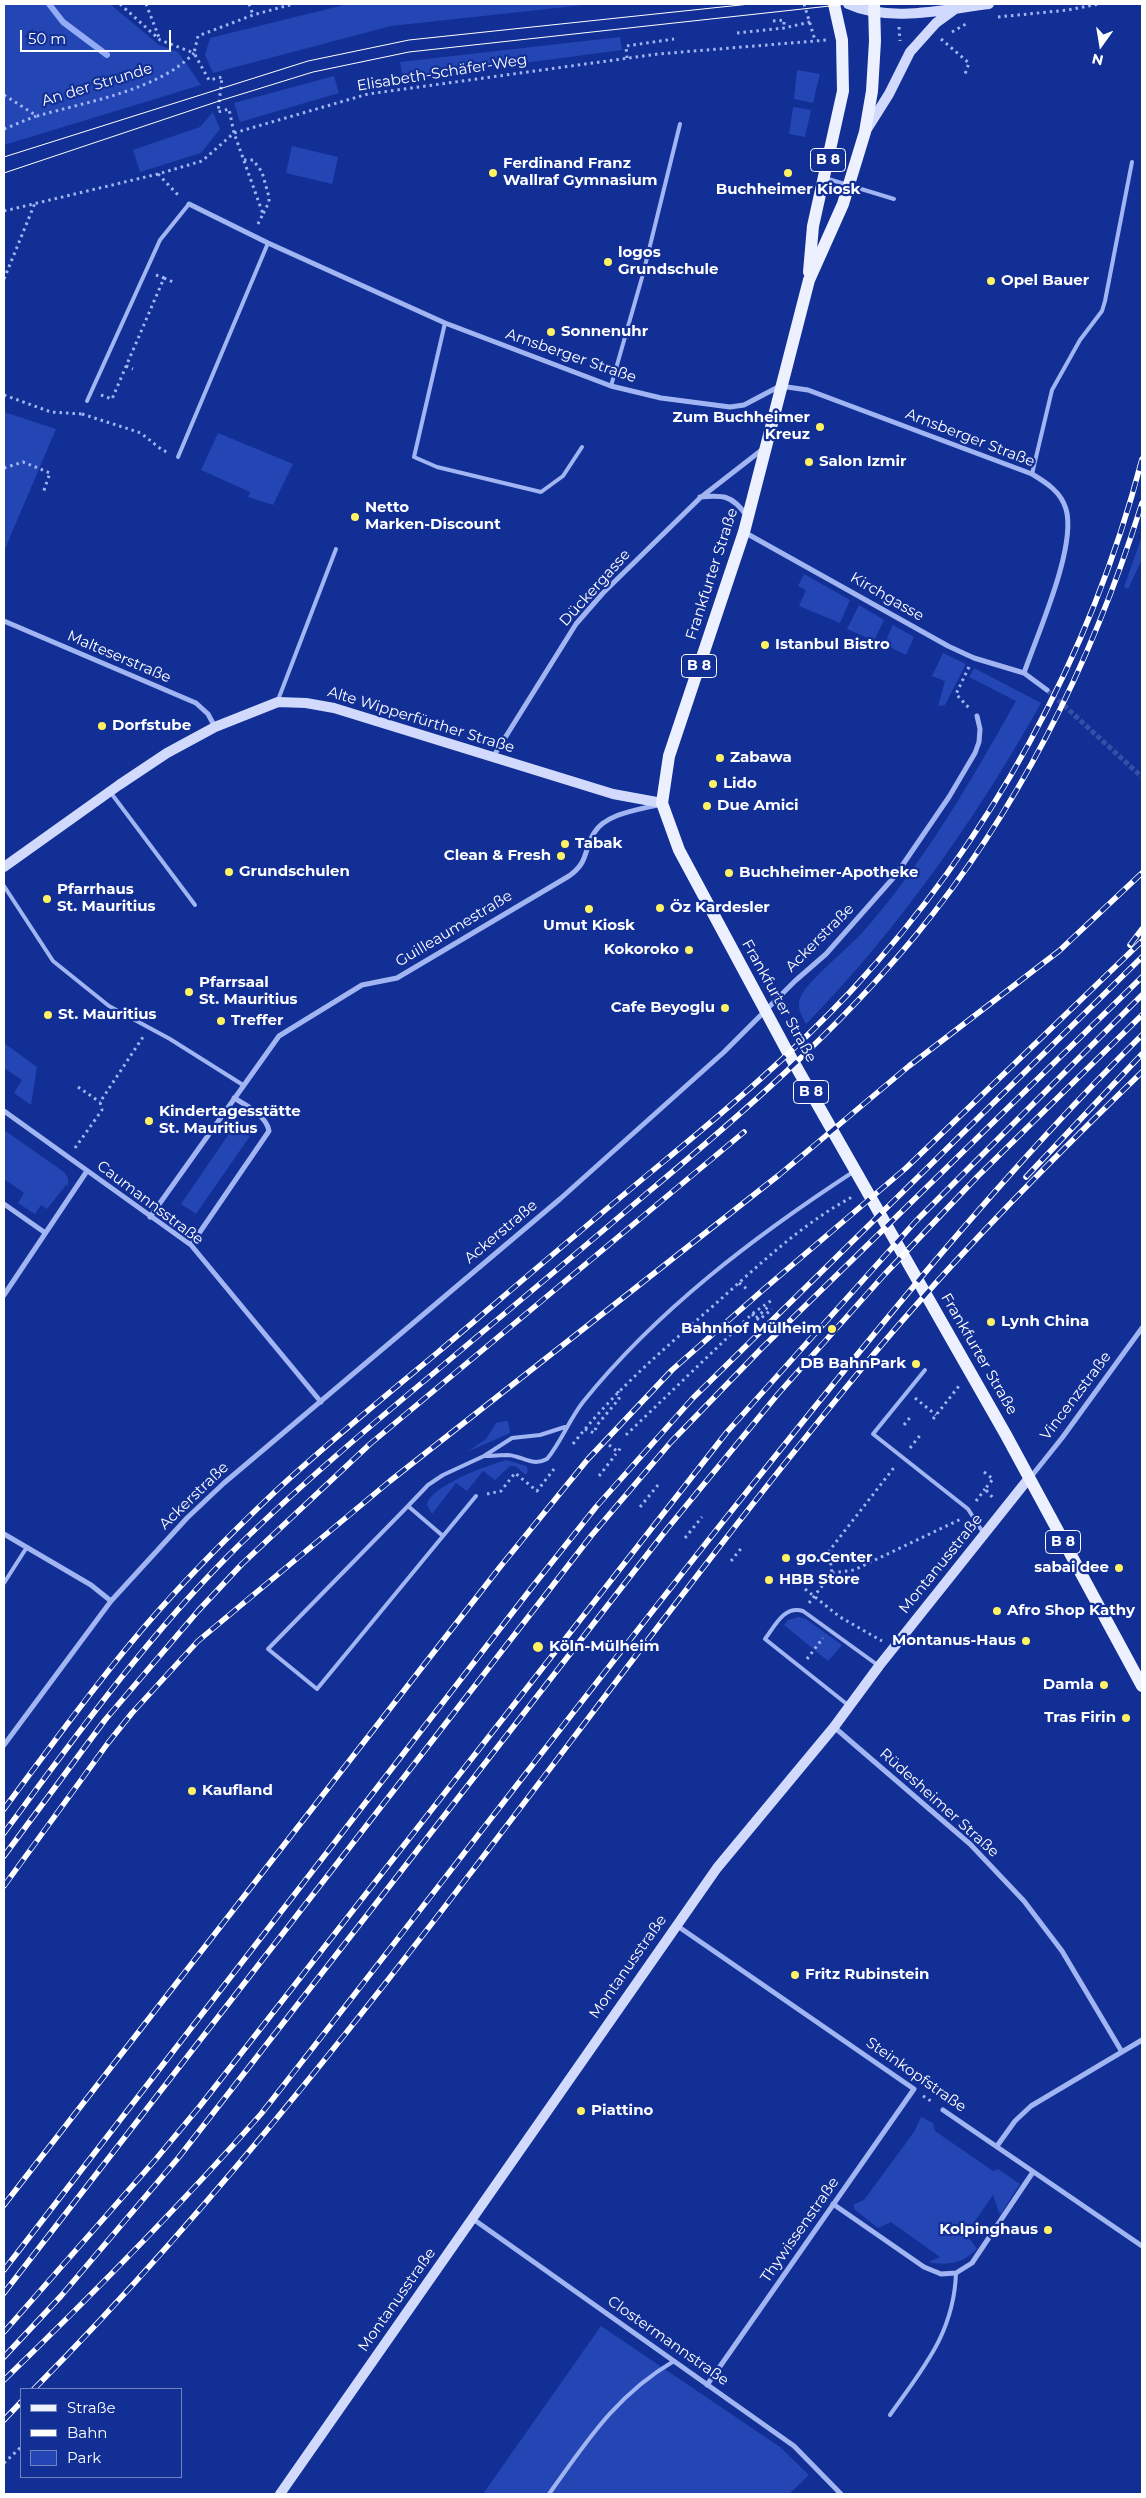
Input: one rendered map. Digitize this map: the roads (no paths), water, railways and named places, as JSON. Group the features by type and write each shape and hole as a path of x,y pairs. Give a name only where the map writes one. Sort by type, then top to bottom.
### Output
{"main road":[{"name":"Frankfurter Straße","path":"809,280 813,226 844,92 839,23 834,4"},
{"name":"Frankfurter Straße","path":"875,9 872,92 866,132 850,185 809,280 780,386 744,532 669,756 662,803 679,850 765,1010 865,1190 970,1371 1142,1686"}],"street":[{"path":"839,23 847,4 898,14 989,4"},
{"path":"866,132 889,94 910,52 936,23 958,7"},
{"name":"Arnsberger Straße","path":"189,204 268,243 445,323 611,386 662,398 730,407 744,405 780,386 819,393 1032,474 1054,488 1066,509 1068,534 1060,571 1024,673"},
{"name":"Dückergasse","path":"493,757 576,624 636,560 700,498 766,447"},
{"path":"700,498 725,496 738,504 748,518"},
{"name":"Kirchgasse","path":"744,532 948,646 974,658 1024,673 1047,690"},
{"name":"Malteserstraße","path":"4,621 196,704 208,714 215,727"},
{"name":"Alte Wipperfürther Straße","path":"4,867 110,791 167,753 215,727 278,702 306,703 334,708 613,794 662,803"},
{"name":"Ackerstraße","path":"4,1745 111,1601 205,1500 560,1199 724,1052 849,930 904,862 976,754 980,729 977,716"},
{"name":"Guilleaumestraße","path":"150,1216 271,1045 288,1029 362,985 397,978 569,876 585,861 593,834 600,825 617,816 662,803"},
{"path":"191,1245 269,1131 268,1123 234,1098"},
{"name":"Caumannsstraße","path":"4,1111 191,1245 321,1402"},
{"path":"4,1295 44,1232 87,1171"},
{"path":"4,1204 44,1232"},
{"name":"Vincenzstraße","path":"1029,1478 1062,1438 1142,1328"},
{"name":"Montanusstraße","path":"280,2494 717,1868 834,1727 878,1666 1029,1478"},
{"path":"4,1534 91,1585 111,1601"},
{"name":"Rüdesheimer Straße","path":"834,1727 970,1844 1024,1900 1062,1951 1122,2052"},
{"name":"Steinkopfstraße","path":"676,1925 914,2090"},
{"path":"997,2146 1014,2121 1031,2106 1142,2040"},
{"name":"Thywissenstraße","path":"708,2384 914,2090"},
{"name":"Steinkopfstraße","path":"943,2110 1142,2246"},
{"path":"833,2204 924,2267 941,2274 956,2273 972,2263 1034,2172"},
{"name":"Clostermannstraße","path":"472,2218 794,2446 841,2494"}],"lane":[{"path":"611,386 643,274 680,124"},
{"path":"1032,474 1052,390 1066,364 1102,311 1132,162"},
{"path":"823,178 894,199"},
{"path":"87,401 160,240 189,204"},
{"path":"178,457 268,243"},
{"path":"445,323 414,457 438,467 541,492 563,476 582,447"},
{"path":"278,702 336,549"},
{"path":"110,791 195,905"},
{"path":"4,886 53,962 109,1006 243,1085"},
{"path":"484,1456 508,1455 520,1457 532,1463 540,1463 551,1454 583,1402 635,1344 684,1300 799,1208 855,1171"},
{"path":"925,1370 873,1434 968,1509 984,1534"},
{"path":"476,1496 318,1689 268,1649 428,1485 484,1456 512,1438 540,1435 566,1427"},
{"path":"408,1506 443,1536"},
{"path":"4,1582 27,1547"},
{"path":"850,1706 765,1639 787,1610 795,1608 803,1611 878,1666"},
{"path":"890,2414 944,2332 956,2291 956,2273"},
{"path":"549,2494 616,2405 659,2370 674,2361"}],"waterway":[{"path":"49,4 63,22 107,55"}],"tunnel":[{"path":"1047,690 1142,777"}],"tram line":[{"path":"4,157 308,61 409,40 750,4"},
{"path":"4,173 219,101 313,72 409,52 848,4"}],"railway":[{"path":"4,1809 82,1705 147,1623 240,1525 337,1436 757,1082 828,1015 901,933 948,873 990,809 1029,743 1064,675 1094,604 1121,532 1142,459"},
{"path":"4,1833 111,1690 197,1588 228,1556 355,1439 753,1102 854,1005 916,935 954,886 988,836 1050,730 1101,618 1142,503"},
{"path":"4,1886 108,1743 132,1713 198,1641 390,1481 779,1175 909,1066 1059,951 1142,873"},
{"path":"1130,945 1142,929"},
{"path":"4,2205 500,1567 588,1459 672,1370 906,1168 1142,941"},
{"path":"4,2270 596,1507 693,1398 1142,957"},
{"path":"4,2293 591,1536 671,1442 762,1348 1142,977"},
{"path":"4,2332 200,2106 727,1432 916,1221 1142,995"},
{"path":"4,2357 61,2296 179,2157 667,1529 778,1394 884,1275 978,1176 1142,1015"},
{"path":"4,2380 135,2250 261,2114 632,1637 849,1364 991,1196 1040,1141 1142,1035"},
{"path":"1026,1177 1142,1054"},
{"path":"35,2388 147,2270 254,2146 358,2018 659,1625 863,1367 998,1216 1142,1072"},
{"path":"4,1856 105,1720 198,1611 242,1564 370,1444 744,1132"},
{"path":"4,2420 20,2403"}],"place":[{"name":"Ferdinand Franz Wallraf Gymnasium","path":"493,173"},
{"name":"Buchheimer Kiosk","path":"788,173"},
{"name":"logos Grundschule","path":"608,262"},
{"name":"Opel Bauer","path":"991,281"},
{"name":"Sonnenuhr","path":"551,332"},
{"name":"Zum Buchheimer Kreuz","path":"820,427"},
{"name":"Salon Izmir","path":"809,462"},
{"name":"Netto Marken-Discount","path":"355,517"},
{"name":"Istanbul Bistro","path":"765,645"},
{"name":"Dorfstube","path":"102,726"},
{"name":"Zabawa","path":"720,758"},
{"name":"Lido","path":"713,784"},
{"name":"Due Amici","path":"707,806"},
{"name":"Tabak","path":"565,844"},
{"name":"Clean & Fresh","path":"561,856"},
{"name":"Grundschulen","path":"229,872"},
{"name":"Buchheimer-Apotheke","path":"729,873"},
{"name":"Pfarrhaus St. Mauritius","path":"47,899"},
{"name":"Öz Kardesler","path":"660,908"},
{"name":"Umut Kiosk","path":"589,909"},
{"name":"Kokoroko","path":"689,950"},
{"name":"Pfarrsaal St. Mauritius","path":"189,992"},
{"name":"Cafe Beyoglu","path":"725,1008"},
{"name":"St. Mauritius","path":"48,1015"},
{"name":"Treffer","path":"221,1021"},
{"name":"Kindertagesstätte St. Mauritius","path":"149,1121"},
{"name":"Lynh China","path":"991,1322"},
{"name":"Bahnhof Mülheim","path":"832,1329"},
{"name":"DB BahnPark","path":"916,1364"},
{"name":"go.Center","path":"786,1558"},
{"name":"sabai dee","path":"1119,1568"},
{"name":"HBB Store","path":"769,1580"},
{"name":"Afro Shop Kathy","path":"997,1611"},
{"name":"Montanus-Haus","path":"1026,1641"},
{"name":"Köln-Mülheim","path":"538,1647"},
{"name":"Damla","path":"1104,1685"},
{"name":"Tras Firin","path":"1126,1718"},
{"name":"Kaufland","path":"192,1791"},
{"name":"Fritz Rubinstein","path":"795,1975"},
{"name":"Piattino","path":"581,2111"},
{"name":"Kolpinghaus","path":"1048,2230"}]}
